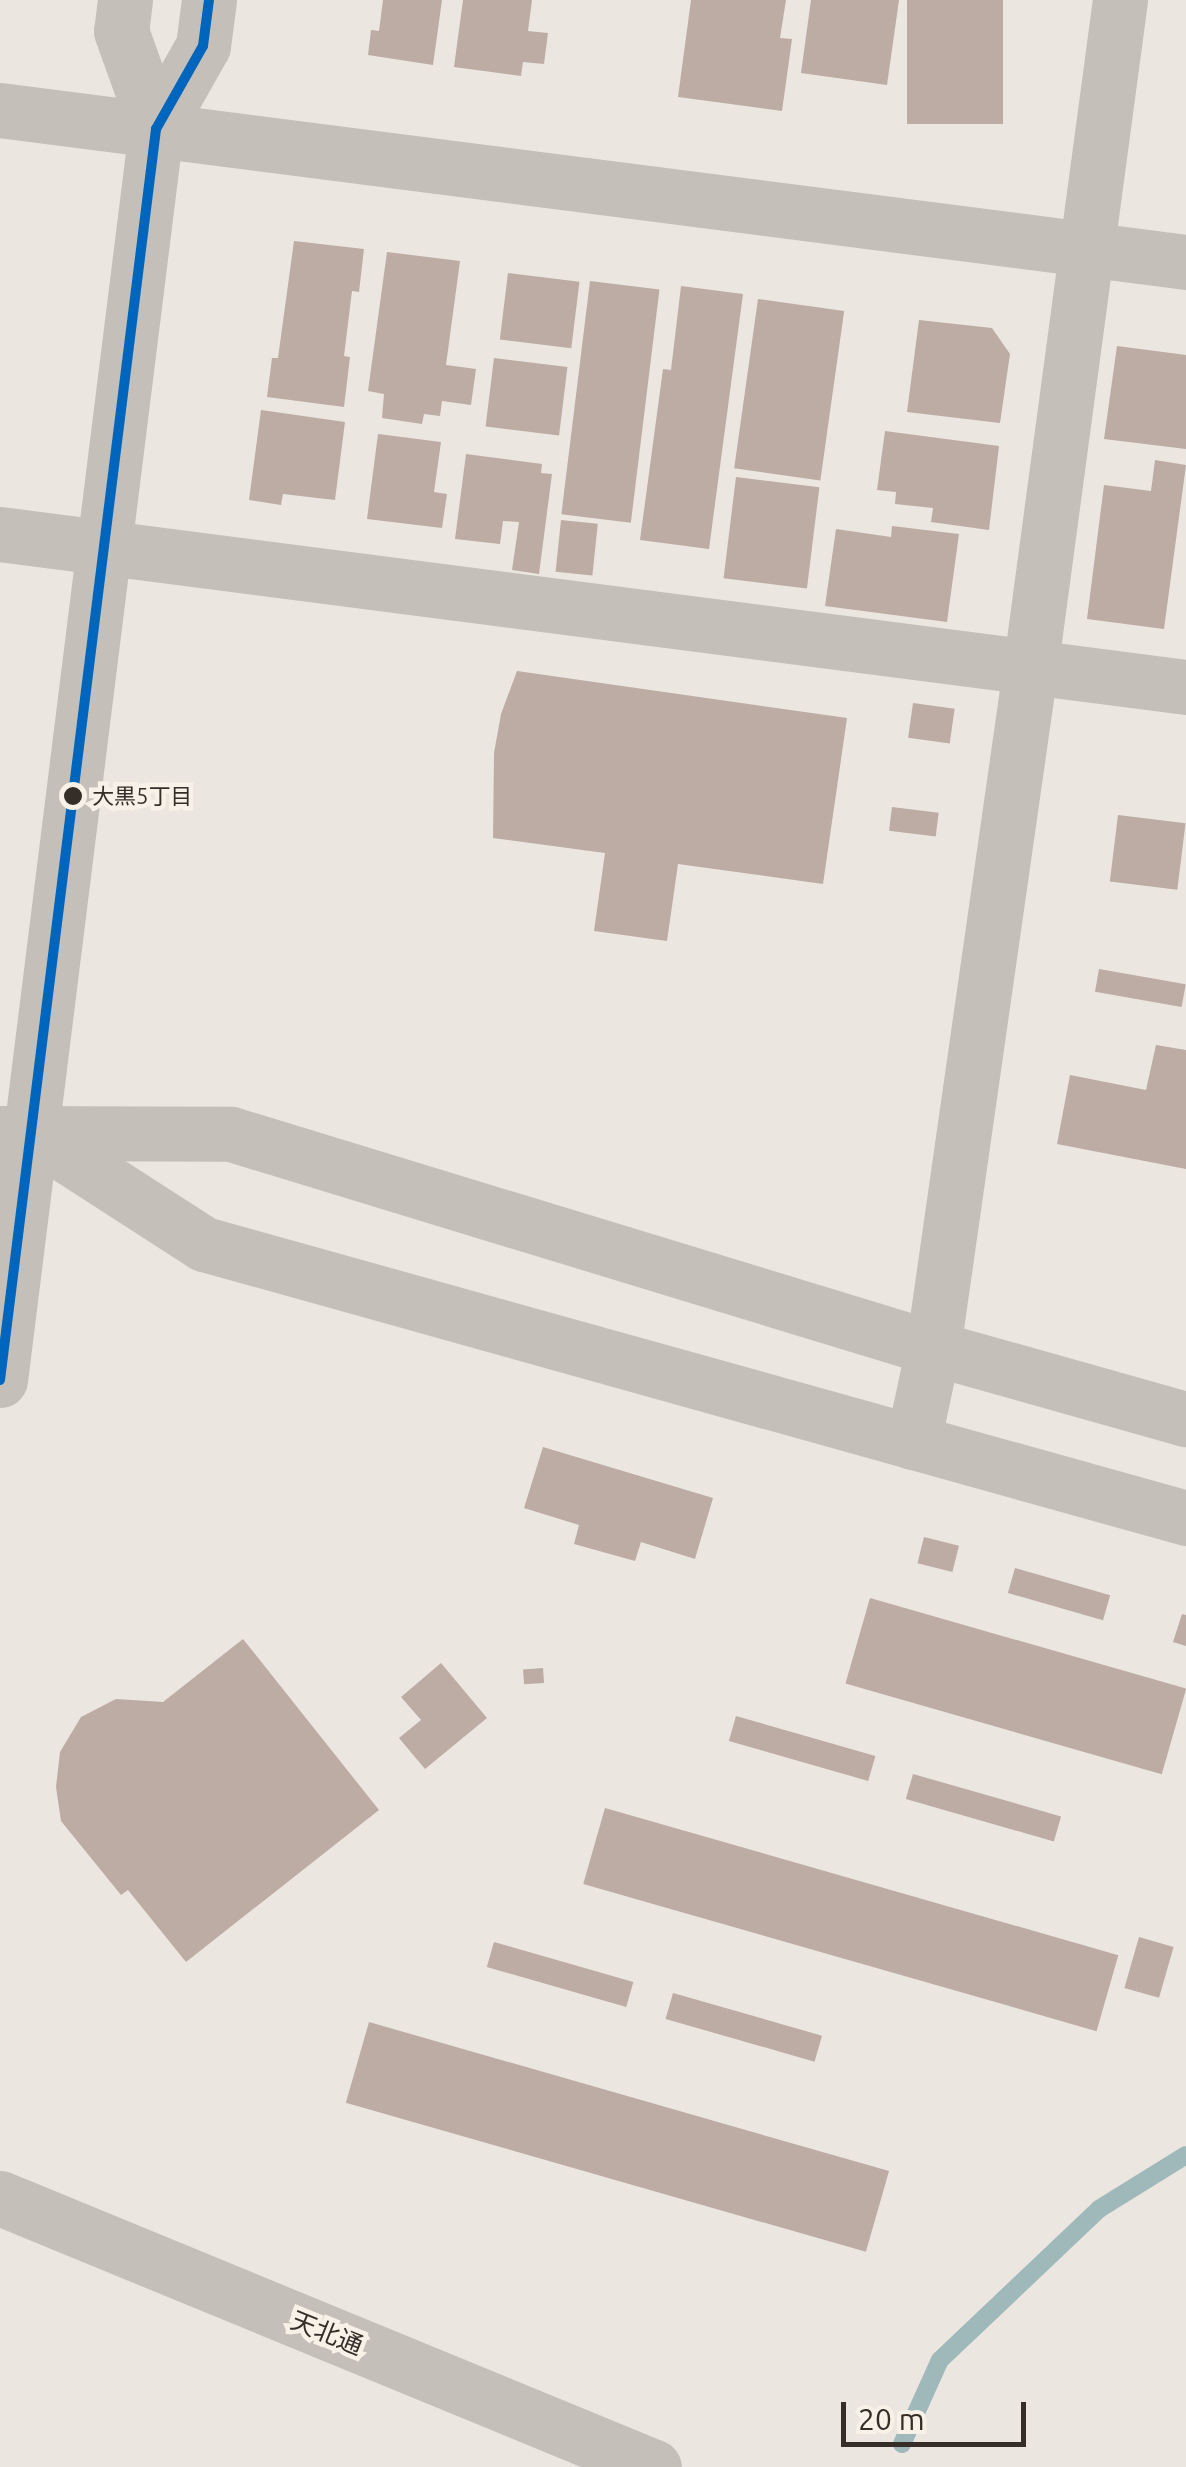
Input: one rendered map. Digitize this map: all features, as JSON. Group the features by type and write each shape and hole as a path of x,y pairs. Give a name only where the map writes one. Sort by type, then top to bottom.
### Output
{"street":[{"path":"125,0 121,31 156,129"},
{"path":"0,1380 15,1132 103,548 156,129 203,46 209,0"},
{"path":"913,1442 932,1348 1030,670 1120,0"},
{"path":"0,110 1186,262"},
{"path":"0,534 1186,688"},
{"path":"15,1132 231,1134 932,1348 1186,1419"},
{"path":"15,1132 204,1244 1186,1518"},
{"name":"天北通","path":"0,2198 654,2467"}],"building":[{"path":"383,0 442,0 433,65 368,55 371,30 379,31"},
{"path":"463,0 532,0 528,31 548,33 544,64 523,62 521,76 454,67"},
{"path":"691,0 786,0 780,38 792,39 782,111 678,97"},
{"path":"811,0 899,0 887,85 801,73"},
{"path":"907,0 1003,0 1003,124 907,124"},
{"path":"294,241 364,249 359,292 352,291 344,356 350,357 344,407 267,397 272,358 278,358"},
{"path":"387,252 460,261 446,365 476,369 471,405 442,401 440,416 424,414 422,424 382,418 384,394 368,391"},
{"path":"508,273 579,282 571,348 500,340"},
{"path":"590,281 659,290 631,523 561,514"},
{"path":"681,286 743,294 709,549 640,540 663,369 671,370"},
{"path":"758,299 844,311 820,480 734,468"},
{"path":"919,320 992,328 1010,354 1000,423 907,412"},
{"path":"1117,346 1186,355 1186,449 1104,439"},
{"path":"494,358 567,367 559,436 486,426"},
{"path":"261,410 345,422 335,500 283,494 281,505 249,500"},
{"path":"885,431 999,446 989,530 931,522 933,508 895,504 896,492 877,490"},
{"path":"378,434 441,442 434,492 447,494 442,528 367,519"},
{"path":"466,454 542,464 541,473 552,474 539,574 512,570 519,522 503,521 500,544 455,539"},
{"path":"1155,460 1186,465 1164,629 1087,619 1104,485 1151,491"},
{"path":"736,477 819,487 807,588 724,578"},
{"path":"561,520 598,524 592,576 556,572"},
{"path":"892,526 959,534 947,622 825,606 836,529 891,537"},
{"path":"517,671 847,718 823,884 678,864 667,941 594,931 605,853 493,838 494,753 501,714"},
{"path":"913,703 955,709 950,744 908,738"},
{"path":"892,807 939,813 936,837 889,831"},
{"path":"1118,815 1185,823 1177,890 1110,882"},
{"path":"1099,969 1186,984 1182,1007 1095,992"},
{"path":"1156,1045 1186,1050 1186,1169 1057,1144 1070,1075 1146,1090"},
{"path":"543,1447 713,1498 695,1559 641,1542 635,1561 574,1544 579,1525 524,1508"},
{"path":"924,1537 959,1546 952,1572 917,1563"},
{"path":"1015,1568 1110,1595 1103,1620 1008,1593"},
{"path":"870,1598 1186,1689 1162,1774 845,1684"},
{"path":"1182,1614 1186,1615 1186,1646 1173,1642"},
{"path":"243,1639 379,1810 186,1962 128,1890 121,1895 61,1821 56,1787 60,1752 81,1717 116,1699 163,1702"},
{"path":"441,1663 487,1718 425,1769 399,1738 421,1720 401,1697"},
{"path":"543,1668 544,1683 524,1684 523,1669"},
{"path":"736,1716 875,1756 868,1781 729,1741"},
{"path":"913,1774 1061,1816 1054,1841 906,1799"},
{"path":"605,1808 1118,1955 1097,2031 583,1884"},
{"path":"1139,1937 1174,1947 1159,1998 1124,1988"},
{"path":"494,1942 633,1982 626,2007 487,1967"},
{"path":"673,1993 822,2036 815,2062 666,2019"},
{"path":"369,2022 889,2171 866,2252 346,2103"}],"waterway":[{"path":"902,2444 940,2360 1099,2209 1186,2155"}],"transit line":[{"path":"0,1380 156,129 203,46 209,0"}],"place":[{"name":"大黒5丁目","path":"73,796"}]}
